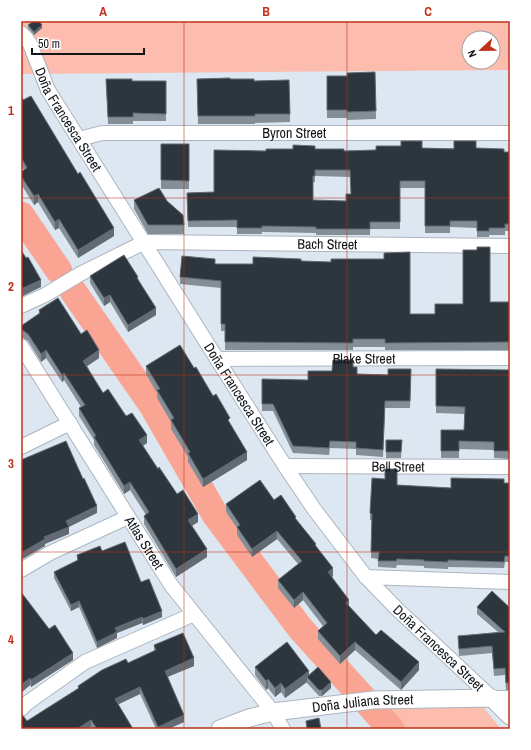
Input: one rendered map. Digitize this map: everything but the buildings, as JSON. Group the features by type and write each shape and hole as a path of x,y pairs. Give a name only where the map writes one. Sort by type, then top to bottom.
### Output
{"street":[{"name":"Doña Francesca Street","path":"21,33 30,44 48,90 145,242 217,359 314,509 366,577 397,609 510,716"},
{"name":"Byron Street","path":"79,139 102,133 510,133"},
{"name":"Bach Street","path":"145,242 510,246"},
{"path":"21,306 45,295 80,274 145,242"},
{"name":"Atlas Street","path":"21,346 171,585 273,712 283,729"},
{"name":"Blake Street","path":"217,359 510,358"},
{"path":"21,447 70,423"},
{"name":"Bell Street","path":"286,466 510,467"},
{"path":"21,570 50,553 128,517"},
{"path":"366,577 510,582"},
{"path":"21,709 85,662 194,614"},
{"name":"Doña Juliana Street","path":"220,729 249,718 273,712 372,700 510,698"}],"shaded area":[{"path":"21,21 510,21 510,70 21,74"},
{"path":"483,707 501,729 403,729 379,709"}],"waterway":[{"path":"21,215 59,271"},
{"path":"73,291 152,405 216,516 300,628 391,729"}]}
